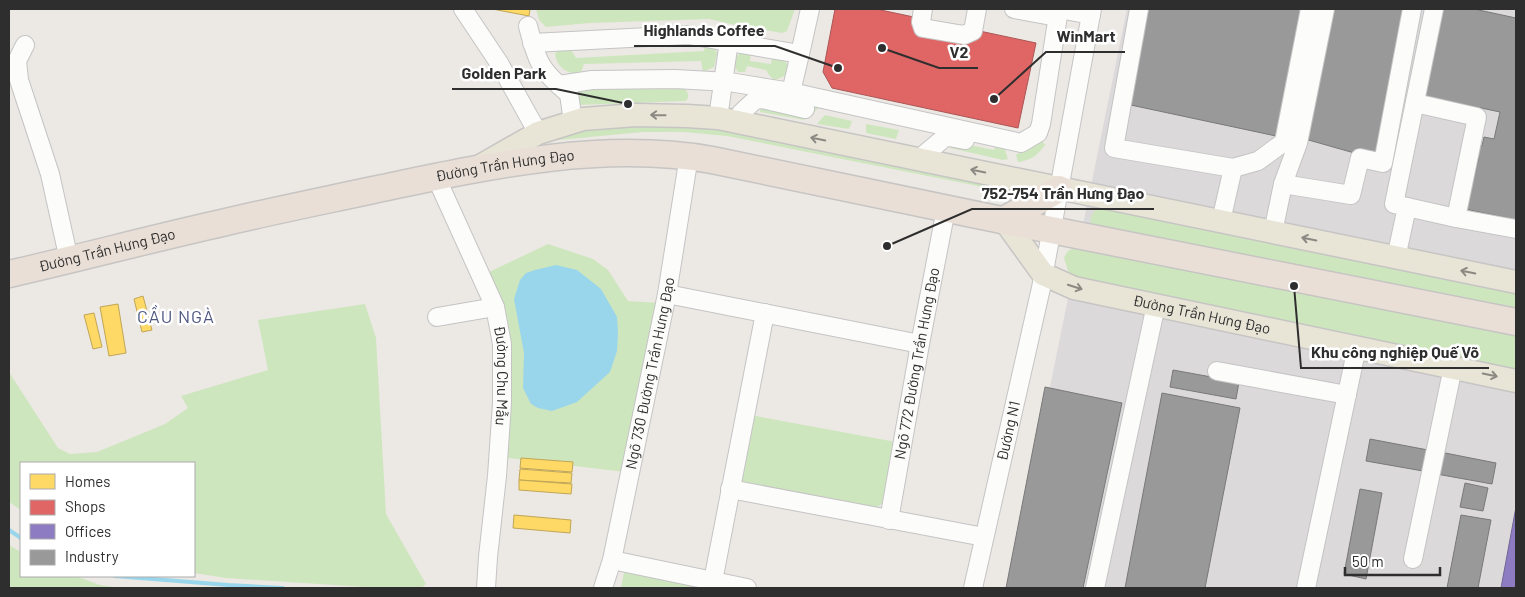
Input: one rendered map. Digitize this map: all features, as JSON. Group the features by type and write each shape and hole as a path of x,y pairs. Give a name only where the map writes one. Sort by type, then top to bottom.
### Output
{"highway":[{"name":"Đường Trần Hưng Đạo","path":"9,274 228,221 472,170 540,160 602,154 660,154 690,156 1516,322"},
{"path":"1004,220 1059,189"}],"main road":[{"path":"472,170 538,134 583,119 636,115 718,118 1516,282"},
{"name":"Đường Trần Hưng Đạo","path":"1004,220 1043,274 1074,288 1516,381"}],"street":[{"path":"791,92 810,9"},
{"path":"923,9 921,22 923,28 964,35 973,31 977,9"},
{"path":"1014,9 1091,12"},
{"path":"1139,9 1114,148 1233,168 1258,161 1284,142 1310,9"},
{"path":"1273,232 1283,184 1298,143 1325,9"},
{"path":"1283,184 1351,195 1360,158 1383,164 1412,9"},
{"path":"1434,9 1394,204 1516,229"},
{"path":"467,11 499,62 538,134"},
{"path":"559,85 592,80 675,78 723,82 791,92 1021,143 1038,133 1041,124 1058,12"},
{"name":"Đường N1","path":"973,588 1043,274 1091,12"},
{"path":"573,122 569,94 548,75 538,62 530,34 688,35 800,54"},
{"path":"718,118 729,41"},
{"path":"25,45 17,61 19,80 50,174 69,260"},
{"path":"740,123 741,113 755,100 805,109"},
{"path":"1415,103 1477,117 1456,218"},
{"path":"919,159 944,138 949,137 993,146"},
{"name":"Ngõ 730 Đường Trần Hưng Đạo","path":"603,588 612,560 667,294 690,156"},
{"path":"1221,221 1233,168"},
{"name":"Đường Chu Mẫu","path":"436,177 495,308 502,344 502,403 486,588"},
{"path":"1396,258 1407,207"},
{"name":"Ngõ 772 Đường Trần Hưng Đạo","path":"889,520 946,208"},
{"path":"667,294 920,344"},
{"path":"1095,588 1156,305"},
{"path":"437,317 495,308"},
{"path":"713,582 765,313"},
{"path":"1306,588 1357,347"},
{"path":"1413,559 1453,367"},
{"path":"1217,371 1347,395"},
{"path":"730,489 984,537"},
{"path":"612,560 747,588"}],"shaded area":[{"path":"1127,9 1516,9 1516,588 1009,588"}],"green space":[{"path":"536,9 795,9 787,31 782,33 709,19 590,23 546,27 539,20"},
{"path":"706,42 714,46 717,53 714,67 703,72 701,61 584,64 580,75 563,69 558,63 555,54 559,49 569,47 576,58 704,51"},
{"path":"751,50 750,61 771,64 772,59 776,55 781,57 788,65 786,74 774,80 766,70 747,66 745,72 738,72 734,65 737,56 741,52"},
{"path":"672,85 685,88 688,94 686,101 579,105 576,92 584,89"},
{"path":"761,103 807,103 821,106 804,120 760,112"},
{"path":"825,115 852,121 849,129 817,124"},
{"path":"866,124 899,130 896,139 866,133"},
{"path":"699,125 1027,186 1026,194 997,191 727,136 684,132 643,132 558,140 555,137 597,127"},
{"path":"1037,140 1042,140 1045,145 1042,149 1033,157 1018,162 1016,155"},
{"path":"950,141 994,150 996,141 1002,141 1008,159 1003,160 950,148"},
{"path":"1100,207 1516,291 1516,308 1091,225 1092,214"},
{"path":"548,244 593,259 608,270 628,301 661,303 625,472 507,458 508,436 487,273"},
{"path":"1076,246 1516,334 1516,371 1075,277 1068,271 1064,258 1067,252"},
{"path":"365,304 376,338 386,514 426,584 421,588 379,588 226,578 195,573 195,462 20,462 20,509 9,502 9,372 58,448 70,454 97,452 165,424 188,408 181,396 268,370 258,320"},
{"path":"750,415 896,442 883,503 873,510 745,484 739,477"},
{"path":"9,545 20,551 20,577 79,577 100,585 123,588 9,588"},
{"path":"624,572 707,588 621,588"}],"water":[{"path":"556,265 577,270 601,289 617,317 618,333 617,351 610,372 577,402 552,411 538,408 531,404 523,388 524,353 514,299 520,280 526,273"}],"building: Homes":[{"path":"492,9 530,9 529,16"},
{"path":"849,25 922,39 916,70 843,56"},
{"path":"948,44 1022,59 1016,91 941,76"},
{"path":"143,296 152,330 142,332 134,299"},
{"path":"118,304 126,353 109,356 100,307"},
{"path":"94,313 102,347 93,349 84,315"},
{"path":"521,458 573,462 572,472 520,468"},
{"path":"520,469 572,473 571,483 519,480"},
{"path":"519,480 572,484 571,494 519,490"},
{"path":"514,515 571,520 570,533 513,528"}],"building: Shops":[{"path":"835,9 876,9 1036,43 1018,128 832,88 823,72"}],"building: Offices":[{"path":"1516,507 1516,588 1501,588"}],"building: Industry":[{"path":"1145,9 1302,9 1276,136 1126,104"},
{"path":"1331,9 1410,9 1379,160 1305,139"},
{"path":"1443,9 1474,9 1516,18 1516,222 1508,220 1508,218 1465,209 1468,181 1473,182 1479,157 1475,156 1477,145 1482,146 1484,137 1494,139 1500,112 1425,96"},
{"path":"1173,370 1239,382 1236,399 1170,387"},
{"path":"1045,387 1122,403 1083,588 1006,588"},
{"path":"1162,393 1240,408 1205,588 1125,588"},
{"path":"1370,439 1428,450 1423,471 1366,461"},
{"path":"1435,451 1496,463 1492,484 1431,473"},
{"path":"1465,483 1488,488 1483,511 1460,507"},
{"path":"1360,489 1382,493 1366,579 1344,574"},
{"path":"1461,515 1491,520 1478,588 1447,588"}],"waterway":[{"path":"9,530 20,537"},
{"path":"128,577 283,588"}],"place":[{"name":"V2","path":"882,48"},
{"name":"Highlands Coffee","path":"838,68"},
{"name":"WinMart","path":"994,99"},
{"name":"Golden Park","path":"628,104"},
{"name":"752-754 Trần Hưng Đạo","path":"887,246"},
{"name":"Khu công nghiệp Quế Võ","path":"1294,286"}],"district":[{"name":"CẦU NGÀ","path":"176,317"}]}
